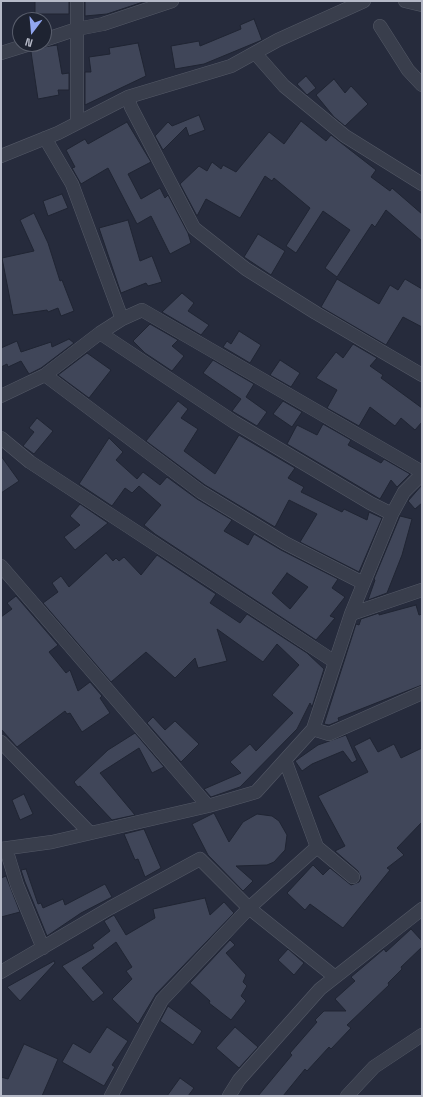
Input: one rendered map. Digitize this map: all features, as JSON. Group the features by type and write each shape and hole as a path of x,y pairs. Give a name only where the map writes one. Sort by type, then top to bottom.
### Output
{"street":[{"path":"77,1 77,123"},
{"path":"52,37 77,29 103,24 172,1"},
{"path":"1,156 45,138 128,97 231,66 278,40 364,1"},
{"path":"405,1 422,5"},
{"path":"380,26 408,70 422,85"},
{"path":"1,53 12,50"},
{"path":"255,53 284,86 346,136 422,184"},
{"path":"128,97 131,107 194,228 246,269 316,313 422,375"},
{"path":"45,138 72,184 122,319"},
{"path":"1,396 44,375 122,319 142,310 422,473 404,492 392,514 351,614 313,729 256,792 208,806 52,842 4,849 16,885 43,948"},
{"path":"100,334 234,422 370,504 392,514"},
{"path":"44,375 201,492 285,543 363,583"},
{"path":"1,438 30,462 335,662"},
{"path":"1,566 208,806"},
{"path":"351,614 422,590"},
{"path":"313,729 328,734 422,693"},
{"path":"1,742 90,832"},
{"path":"285,760 317,847 353,877"},
{"path":"111,1096 162,1000 249,908 317,847"},
{"path":"1,972 110,908 200,859 249,908 335,977"},
{"path":"229,1096 239,1080 320,989 422,909"},
{"path":"347,1096 374,1067 422,1035"}],"building":[{"path":"35,1 69,1 69,14 35,12"},
{"path":"85,1 143,2 107,14 85,16"},
{"path":"254,19 262,40 204,64 175,69 171,46 199,41 200,46 241,29 240,25"},
{"path":"138,43 146,76 85,105 85,72 91,72 89,57 110,54 109,48"},
{"path":"57,45 62,74 69,73 69,90 58,90 59,95 38,99 31,52 52,52 52,46"},
{"path":"306,76 316,88 307,95 297,84"},
{"path":"334,79 345,93 351,86 368,104 345,126 334,117 316,95"},
{"path":"199,115 205,130 189,136 186,127 163,150 155,136 168,122 172,126"},
{"path":"301,121 326,141 331,135 376,170 371,177 390,191 392,188 422,214 422,241 386,210 375,227 372,224 337,277 325,268 350,230 323,211 296,253 286,246 310,208 274,178 272,181 265,176 240,218 206,199 197,216 180,184 199,166 207,171 212,162 221,169 223,165 236,172 269,132 284,144"},
{"path":"127,122 151,162 128,174 141,199 160,188 165,198 168,195 188,233 191,243 170,254 151,216 137,224 108,168 81,184 72,168 75,167 66,150 85,139 88,144"},
{"path":"62,194 68,208 48,216 43,201"},
{"path":"34,213 48,243 60,281 62,280 74,311 61,316 58,308 48,312 47,310 13,315 2,258 34,251 20,220"},
{"path":"128,220 140,261 152,256 162,282 148,286 146,283 121,293 99,228"},
{"path":"258,234 285,251 271,275 244,257"},
{"path":"337,279 379,304 390,285 398,290 405,279 422,289 422,327 403,317 386,345 321,307"},
{"path":"182,293 194,303 188,311 209,325 201,335 162,312"},
{"path":"150,324 178,340 172,346 184,356 172,371 145,353 133,341"},
{"path":"239,331 261,345 250,363 223,347 227,341 231,344"},
{"path":"69,339 74,343 41,368 29,374 21,361 8,367 7,364 1,367 1,348 17,341 21,352 51,342 52,347"},
{"path":"353,344 377,358 370,366 383,375 381,378 422,408 422,422 415,430 401,418 395,426 370,407 359,426 327,408 337,390 316,378 336,352 343,358"},
{"path":"87,353 111,370 89,398 58,375"},
{"path":"213,360 254,384 246,397 267,412 257,426 232,411 241,399 203,373"},
{"path":"280,360 300,373 291,387 270,375"},
{"path":"178,401 188,409 181,418 198,429 184,451 215,474 239,435 295,468 288,478 304,487 301,492 342,512 344,509 367,520 369,512 382,518 359,572 300,542 317,514 289,500 275,527 205,485 146,441"},
{"path":"283,401 302,412 292,427 273,414"},
{"path":"37,418 53,431 34,454 23,446 34,432 29,428"},
{"path":"323,424 351,440 348,445 381,463 384,459 410,474 397,487 391,480 380,499 287,444 297,425 317,435"},
{"path":"109,438 123,452 116,460 137,479 143,472 160,485 167,477 197,499 232,520 224,531 248,545 254,534 281,550 338,579 332,588 345,597 330,616 335,618 316,640 155,534 144,525 161,505 139,486 132,493 125,488 112,506 79,484","holes":["287,573 308,587 290,609 272,593"]},
{"path":"1,456 19,481 1,493"},
{"path":"422,485 422,503 415,509 408,501"},
{"path":"80,504 108,523 75,550 64,537 80,525 70,516"},
{"path":"400,516 412,519 402,555 387,593 368,600 375,580 374,579"},
{"path":"106,553 113,561 116,558 119,561 124,557 141,575 157,555 216,594 210,603 240,623 247,614 307,653 324,669 312,707 310,703 297,729 240,787 211,797 204,789 241,773 230,762 250,744 256,751 293,713 272,695 299,665 277,644 263,662 217,629 227,661 198,668 195,658 175,678 146,652 111,682 43,603 58,592 52,583 61,576 69,587"},
{"path":"16,596 58,645 49,652 66,673 70,670 78,691 90,682 102,696 100,698 110,713 82,732 70,713 67,714 65,711 17,747 1,729 1,617 12,609 7,603"},
{"path":"416,605 419,615 422,614 422,685 338,718 339,721 329,725 324,724 356,624 359,625 361,619 379,613 379,615"},
{"path":"153,717 165,730 175,721 199,744 181,762 147,723"},
{"path":"135,733 164,767 152,773 139,748 100,773 135,815 112,820 80,786 78,787 74,782 108,750"},
{"path":"346,735 357,760 352,763 343,751 312,764 302,771 295,761 318,745"},
{"path":"370,738 378,752 394,744 401,758 422,748 422,822 397,848 404,855 387,868 390,870 343,928 310,904 305,910 287,893 313,865 323,875 330,868 351,885 359,882 361,878 358,871 335,851 345,846 318,796 368,772 354,746"},
{"path":"24,794 33,814 20,820 12,800"},
{"path":"214,813 229,842 243,822 257,814 272,816 279,821 287,835 285,850 274,862 267,865 236,866 253,881 243,891 208,855 192,824"},
{"path":"144,829 161,868 145,877 138,859 135,860 124,834"},
{"path":"26,869 38,904 41,903 43,908 63,899 65,905 105,884 112,897 81,913 47,936 21,870"},
{"path":"6,876 20,912 1,917 1,878"},
{"path":"205,898 210,915 224,902 234,913 156,994 138,1024 112,999 132,979 126,971 132,967 116,942 82,968 104,993 93,1002 62,966 94,948 92,945 110,931 104,921 114,915 126,935 155,918 153,909"},
{"path":"411,929 422,941 422,947 401,967 402,969 388,983 389,985 347,1025 351,1028 331,1049 329,1047 307,1071 305,1069 283,1096 258,1096 292,1055 290,1053 317,1022 315,1020 324,1011 346,1011 335,999 355,981 351,977 384,949 386,952"},
{"path":"230,940 235,945 226,953 246,975 243,982 247,986 241,996 246,1001 231,1020 209,1003 210,1001 190,983"},
{"path":"288,949 304,963 294,975 278,960"},
{"path":"54,961 55,963 20,1001 7,987"},
{"path":"168,1006 202,1031 193,1045 160,1021"},
{"path":"107,1027 128,1041 112,1065 115,1067 104,1086 62,1062 73,1043 90,1053"},
{"path":"235,1027 258,1047 239,1068 216,1048"},
{"path":"24,1044 58,1059 42,1096 1,1096 1,1077 8,1079"},
{"path":"180,1078 194,1088 188,1096 167,1096"}]}
